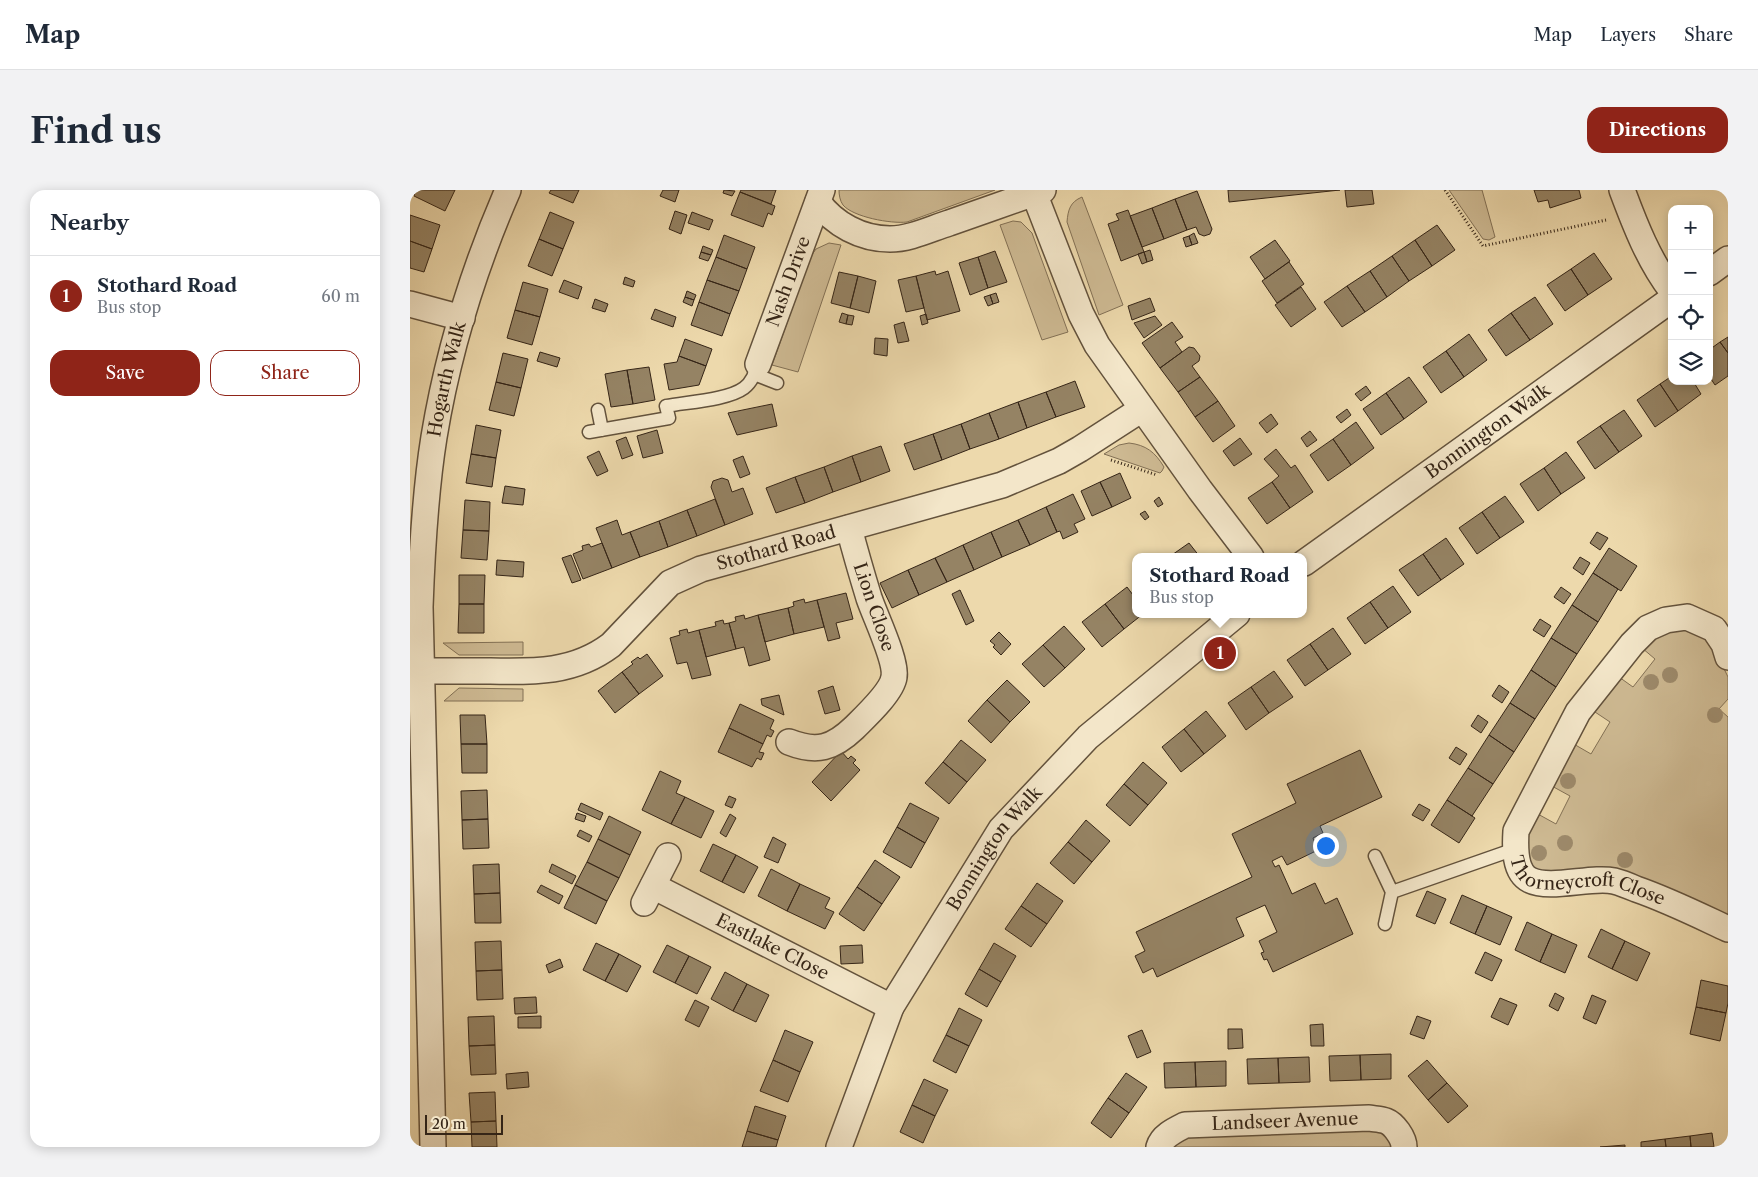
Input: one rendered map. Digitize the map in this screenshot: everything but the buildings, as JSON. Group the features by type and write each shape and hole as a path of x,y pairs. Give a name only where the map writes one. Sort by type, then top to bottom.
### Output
{"street":[{"name":"Hogarth Walk","path":"433,1147 422,671 422,566 429,479 440,404 462,318 496,218 508,190"},
{"path":"1622,190 1631,215 1655,265 1668,285"},
{"path":"820,196 826,214 843,226 869,236 890,239 916,234 1038,192 1090,332 1097,345 1248,553"},
{"name":"Nash Drive","path":"756,369 820,196"},
{"path":"1713,270 1728,259"},
{"name":"Bonnington Walk","path":"1307,561 1668,302"},
{"path":"410,304 462,318"},
{"name":"Stothard Road","path":"422,671 529,672 546,671 570,665 601,652 611,645 664,589 676,579 701,569 1002,485 1059,461 1142,409"},
{"name":"Lion Close","path":"789,742 814,749 832,744 850,732 898,688 894,677 894,666 869,597 849,528"},
{"name":"Thorneycroft Close","path":"1728,657 1721,621 1687,617 1666,620 1648,628 1632,644 1578,712 1516,832 1515,849 1520,867 1528,880 1537,883 1614,881 1652,894 1728,929"},
{"name":"Bonnington Walk","path":"839,1147 891,1007 1001,829 1088,737 1232,618"},
{"name":"Eastlake Close","path":"668,856 648,894 891,1007"},
{"name":"Landseer Avenue","path":"1159,1147 1160,1143 1172,1131 1185,1126 1369,1118 1386,1121 1395,1129 1404,1143 1404,1147"}],"lane":[{"path":"756,369 777,383"},
{"name":"Nash Drive","path":"589,432 669,418 666,402 727,396 744,388 756,369"},
{"path":"598,410 602,430"},
{"path":"1392,892 1515,849"},
{"path":"1375,856 1392,892 1385,924"}],"path":[{"path":"1445,190 1483,246 1631,215"},
{"path":"1080,449 1163,477"}],"shaded area":[{"path":"839,190 995,190 907,222 900,222 882,221 855,213 843,205"},
{"path":"1449,190 1482,190 1495,237 1489,240 1483,239"},
{"path":"1082,197 1123,305 1099,315 1067,222 1070,207"},
{"path":"1013,221 1021,222 1032,233 1068,332 1042,340 1000,225"},
{"path":"829,243 841,245 798,372 772,365 811,256 816,249"},
{"path":"1129,443 1140,445 1153,453 1164,467 1162,471 1160,473 1104,454 1119,445"},
{"path":"1680,628 1706,638 1714,648 1728,677 1728,699 1719,709 1728,717 1728,918 1534,874 1525,845 1536,813 1556,824 1570,796 1550,785 1572,743 1591,754 1610,722 1592,710 1619,677 1633,687 1655,659 1642,648 1653,639"},
{"path":"523,642 523,655 459,655 443,643"},
{"path":"459,688 523,689 523,701 444,701"},
{"path":"1381,1123 1395,1147 1169,1147 1176,1136"}],"place":[{"name":"Stothard Road","path":"1220,653"}]}
